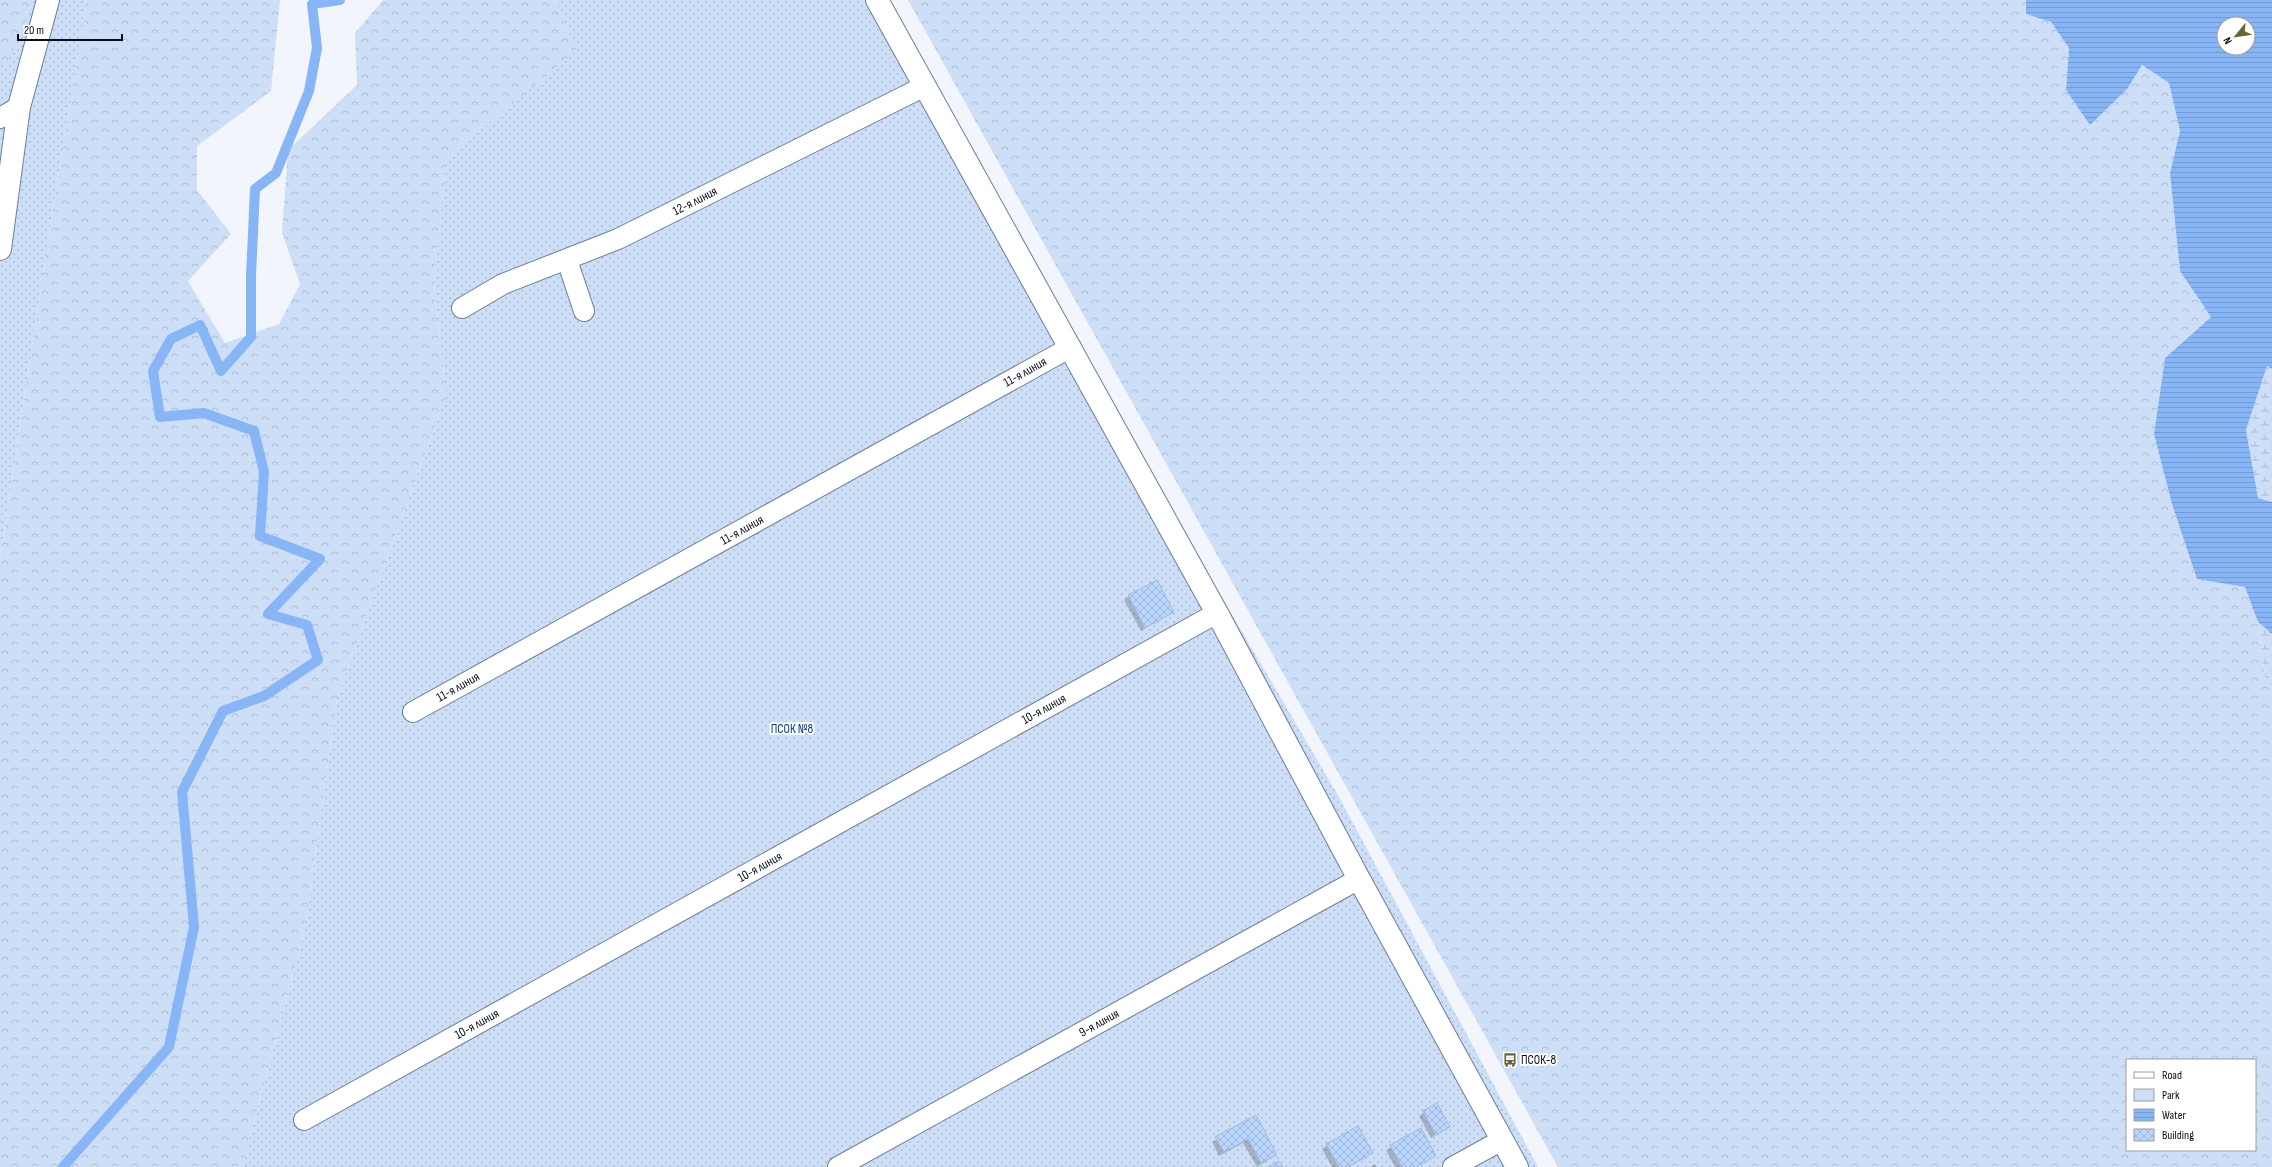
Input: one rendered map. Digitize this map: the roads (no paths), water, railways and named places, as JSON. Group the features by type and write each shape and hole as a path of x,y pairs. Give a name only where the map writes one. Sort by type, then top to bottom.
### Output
{"street":[{"path":"0,249 19,108 48,0"},
{"path":"877,0 1071,347 1217,613 1359,879 1517,1167"}],"lane":[{"name":"12-я линия","path":"462,308 503,284 618,239 925,86"},
{"path":"0,118 19,108"},
{"path":"567,260 584,311"},
{"name":"11-я линия","path":"413,712 1071,347"},
{"name":"10-я линия","path":"304,1120 1217,613"},
{"name":"9-я линия","path":"838,1167 1359,879"},
{"path":"1453,1167 1502,1140"}],"water":[{"path":"2026,0 2272,0 2272,369 2267,366 2246,430 2258,498 2272,502 2272,634 2258,622 2245,587 2197,579 2172,504 2154,434 2165,358 2211,317 2180,271 2170,173 2180,131 2169,83 2142,65 2128,88 2090,125 2066,90 2069,48 2051,22 2026,14"}],"waterway":[{"path":"63,1167 169,1047 194,927 182,792 223,711 264,696 318,660 307,625 268,614 320,559 260,536 264,472 254,431 204,413 160,417 153,371 171,339 200,325 221,371 251,337 251,276 255,189 276,173 309,91 317,48 312,4 340,0"}],"place":[{"name":"ПСОК-8","path":"1510,1060"}],"park label":[{"name":"ПСОК №8","path":"792,729"}]}
